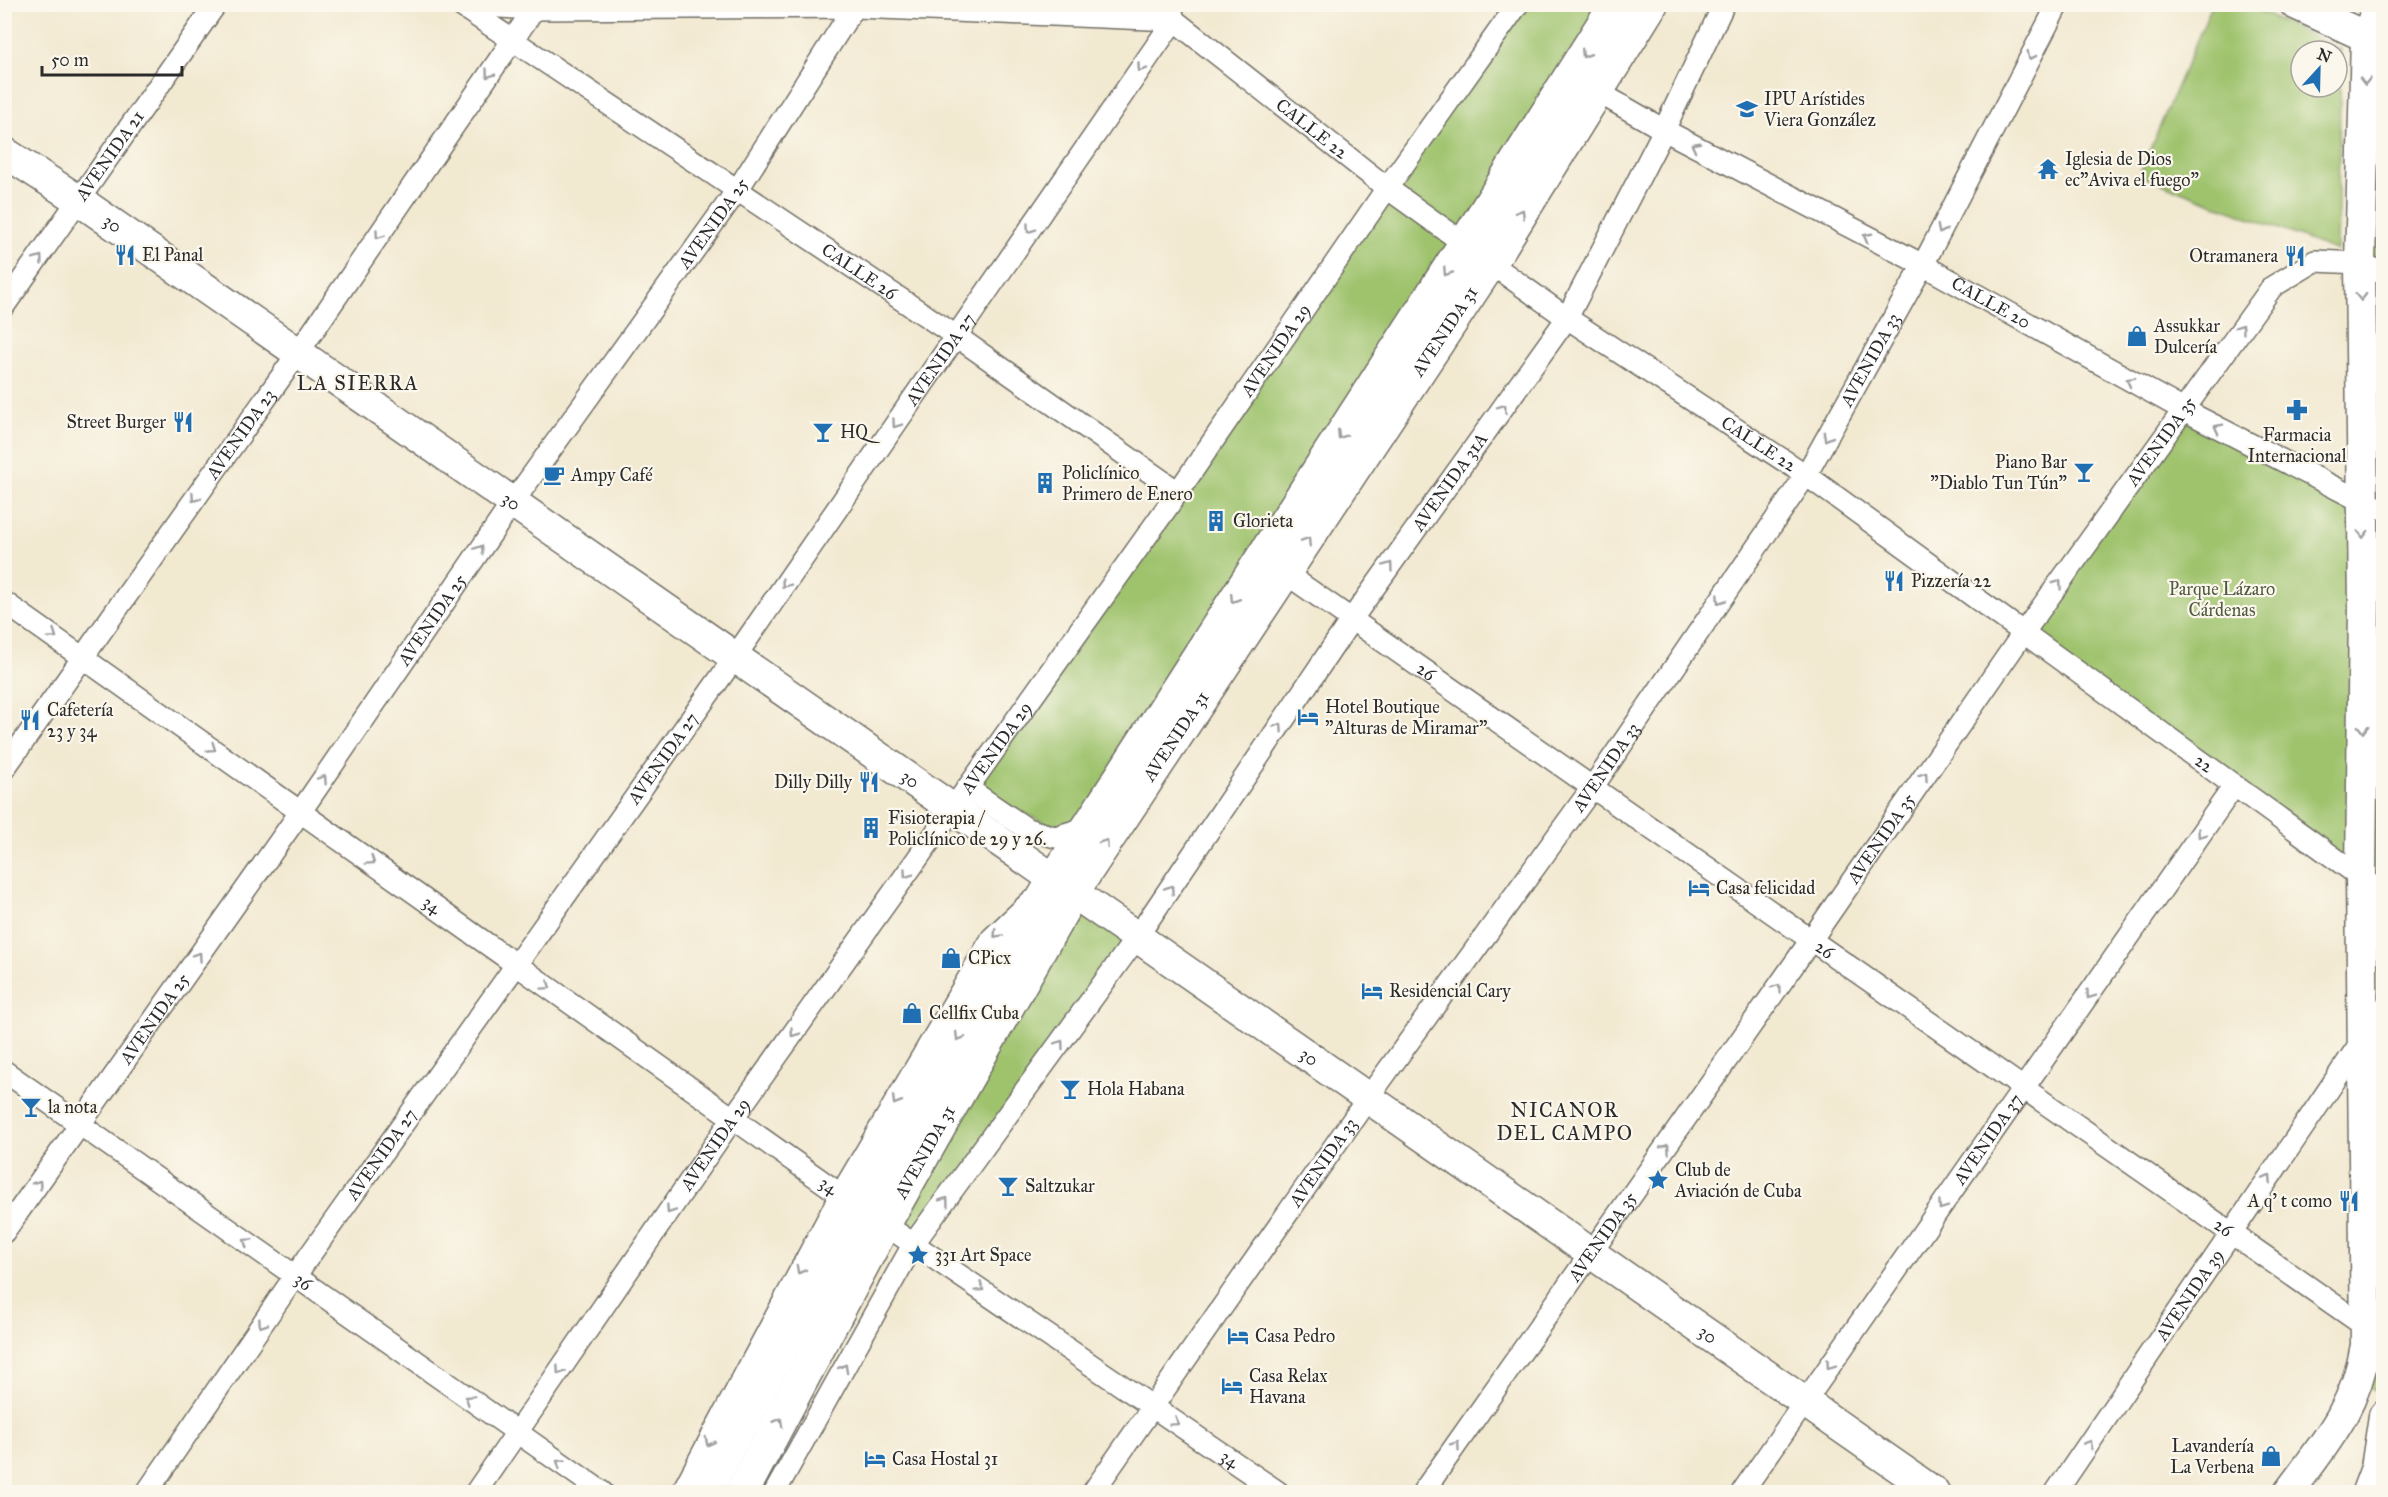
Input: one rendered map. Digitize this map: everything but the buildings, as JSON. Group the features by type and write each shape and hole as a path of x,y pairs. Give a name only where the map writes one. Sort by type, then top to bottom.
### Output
{"main road":[{"name":"AVENIDA 31","path":"705,1492 849,1200 1064,885 1286,573 1477,254 1598,92 1640,7"},
{"name":"AVENIDA 31","path":"742,1492 1064,885 1088,827 1477,254 1640,7"}],"street":[{"name":"AVENIDA 21","path":"4,306 80,201 216,4"},
{"path":"451,4 534,7 856,6 1172,12"},
{"name":"AVENIDA 29","path":"476,1492 733,1118 1178,492 1387,188 1518,4"},
{"name":"AVENIDA 31A","path":"1137,937 1351,620 1568,318 1664,130 1724,4"},
{"name":"AVENIDA 33","path":"1094,1492 1368,1098 1592,788 1806,475 1923,266 2058,4"},
{"path":"2295,4 2374,41"},
{"path":"2289,1492 2324,1445 2356,1391 2366,1345 2363,1040 2372,885 2374,601 2372,268 2374,41 2379,4"},
{"name":"CALLE 26","path":"460,5 956,336 1178,492"},
{"name":"AVENIDA 25","path":"4,1232 301,811 513,502 738,189 856,6"},
{"path":"534,7 530,32 531,44 538,56"},
{"name":"AVENIDA 23","path":"4,769 298,352 534,7"},
{"name":"CALLE 22","path":"1172,12 1387,188 1477,254 1568,318 1806,475 2024,632"},
{"name":"AVENIDA 27","path":"147,1492 295,1276 515,963 735,657 956,336 1172,12"},
{"name":"CALLE 20","path":"1598,92 1664,130 1923,266 2182,409 2373,506"},
{"name":"30","path":"4,152 80,201 735,657 960,799 1064,885 1137,937 1934,1492"},
{"name":"AVENIDA 35","path":"1423,1492 1592,1254 2024,632 2272,286 2315,261 2372,268"},
{"name":"26","path":"1286,573 2366,1327"},
{"name":"34","path":"4,602 849,1200"},
{"name":"22","path":"2024,632 2372,885"},
{"name":"AVENIDA 37","path":"1742,1492 2234,786"},
{"path":"960,799 1027,829 1055,837 1088,827"},
{"path":"775,1492 914,1243 1137,937"},
{"name":"AVENIDA 39","path":"2056,1492 2384,1008"},
{"name":"36","path":"4,1071 602,1492"},
{"name":"AVENIDA 31","path":"682,1492 849,1200"},
{"name":"34","path":"884,1224 1278,1492"},
{"path":"2367,1492 2376,1468 2384,1416"}],"green space":[{"path":"1518,5 1616,5 1088,827 1048,824 967,788"},
{"path":"2212,5 2247,5 2318,39 2289,39 2289,99 2340,99 2337,251 2139,175"},
{"name":"Parque Lázaro Cárdenas","path":"2383,5 2383,890 2024,632 2182,409 2362,502 2360,263"},
{"path":"1073,891 1137,937 917,1239 884,1224"},
{"path":"2383,1015 2383,1394 2358,1385 2366,1040"}],"place":[{"name":"IPU Arístides Viera González","path":"1747,109"},
{"name":"Iglesia de Dios ec\"Aviva el fuego\"","path":"2048,169"},
{"name":"El Panal","path":"125,255"},
{"name":"Otramanera","path":"2295,256"},
{"name":"Assukkar Dulcería","path":"2137,336"},
{"name":"Farmacia Internacional","path":"2297,410"},
{"name":"Street Burger","path":"183,422"},
{"name":"HQ","path":"823,432"},
{"name":"Piano Bar \"Diablo Tun Tún\"","path":"2084,472"},
{"name":"Ampy Café","path":"554,475"},
{"name":"Policlínico Primero de Enero","path":"1045,483"},
{"name":"Glorieta","path":"1216,521"},
{"name":"Pizzería 22","path":"1894,581"},
{"name":"Hotel Boutique \"Alturas de Miramar\"","path":"1308,717"},
{"name":"Cafetería 23 y 34","path":"30,720"},
{"name":"Dilly Dilly","path":"869,782"},
{"name":"Fisioterapia / Policlínico de 29 y 26.","path":"871,828"},
{"name":"Casa felicidad","path":"1699,888"},
{"name":"CPicx","path":"951,958"},
{"name":"Residencial Cary","path":"1372,991"},
{"name":"Cellfix Cuba","path":"912,1013"},
{"name":"Hola Habana","path":"1070,1089"},
{"name":"la nota","path":"31,1107"},
{"name":"Club de Aviación de Cuba","path":"1658,1180"},
{"name":"Saltzukar","path":"1008,1186"},
{"name":"A q' t como","path":"2349,1201"},
{"name":"331 Art Space","path":"918,1255"},
{"name":"Casa Pedro","path":"1238,1336"},
{"name":"Casa Relax Havana","path":"1232,1386"},
{"name":"Lavandería La Verbena","path":"2271,1456"},
{"name":"Casa Hostal 31","path":"875,1459"}],"district":[{"name":"LA SIERRA","path":"358,383"},
{"name":"NICANOR DEL CAMPO","path":"1565,1122"}]}
